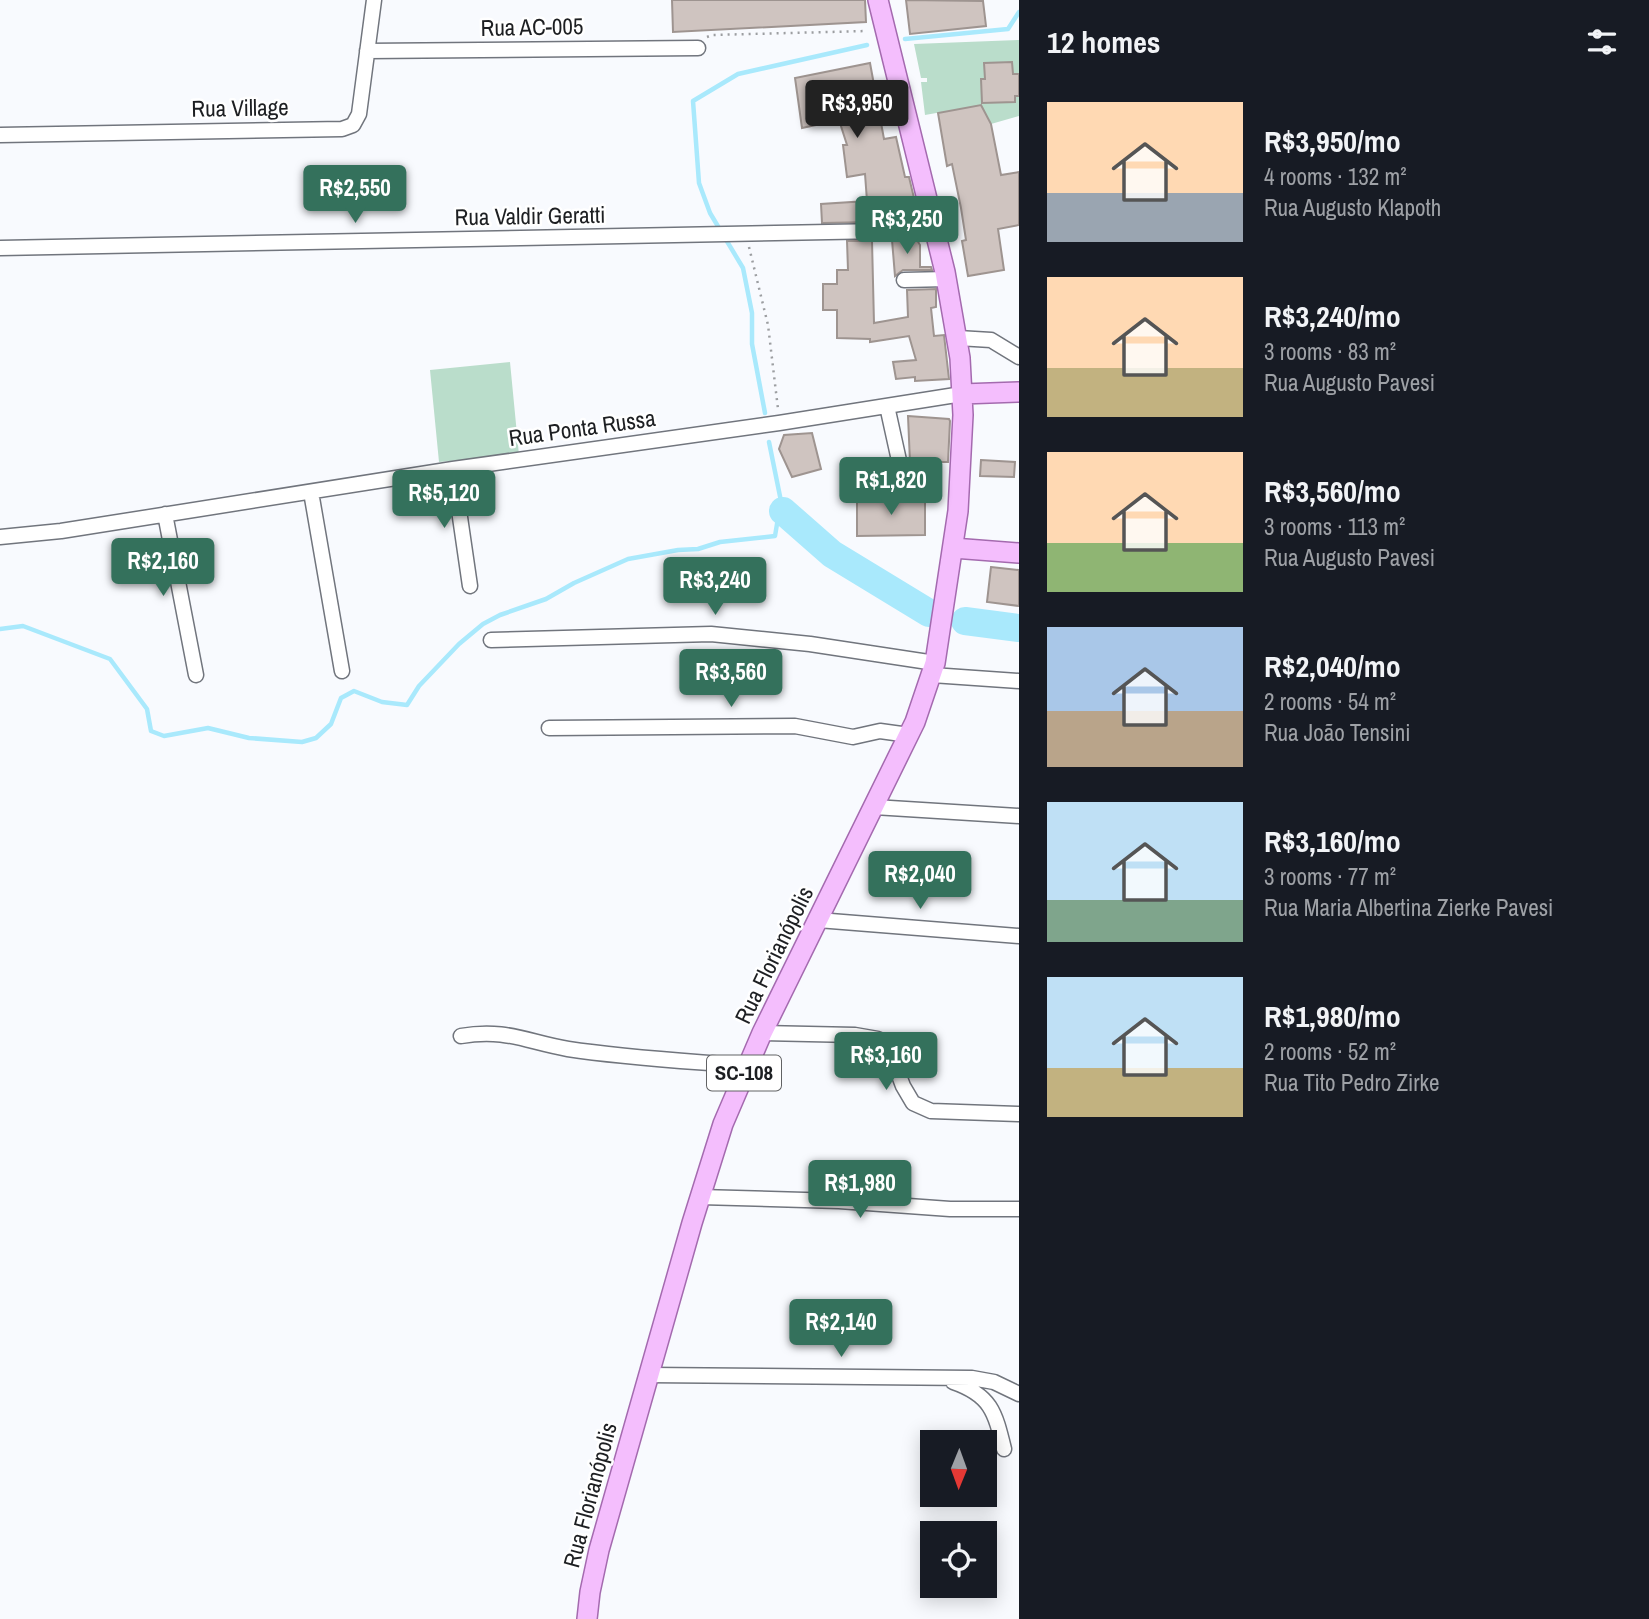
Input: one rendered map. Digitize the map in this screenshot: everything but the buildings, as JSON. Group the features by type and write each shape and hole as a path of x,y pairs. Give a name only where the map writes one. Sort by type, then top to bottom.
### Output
{"main road":[{"name":"SC-108","path":"878,0 947,279 957,338 962,394"},
{"path":"962,394 1019,392"},
{"name":"Rua Florianópolis","path":"587,1619 597,1561 648,1375 723,1124 762,1033 909,735 934,669 953,548 961,475 962,394"},
{"path":"953,548 1019,553"}],"street":[{"name":"Rua Village","path":"0,135 342,129 353,125 359,114 374,0"},
{"name":"Rua AC-005","path":"367,51 698,48"},
{"name":"Rua Valdir Geratti","path":"0,248 935,230"},
{"path":"904,280 947,279"},
{"path":"957,338 991,340 1019,357"},
{"name":"Rua Ponta Russa","path":"0,537 61,531 453,469 962,394"},
{"path":"887,406 900,465"},
{"path":"453,469 470,586"},
{"path":"311,492 342,671"},
{"path":"165,514 196,675"},
{"path":"491,640 711,634 810,644 934,669 1019,681"},
{"path":"549,728 795,726 853,737 880,731 909,735"},
{"path":"874,807 1019,816"},
{"path":"818,920 1019,936"},
{"path":"461,1036 481,1032 501,1033 565,1048 747,1066"},
{"path":"762,1033 855,1035 878,1040 891,1054 903,1086 913,1103 931,1111 1019,1114"},
{"path":"700,1197 839,1201 950,1209 1019,1209"},
{"path":"648,1375 938,1377 994,1382 1019,1394"},
{"path":"938,1377 981,1394 995,1416 1004,1449"}],"path":[{"path":"698,48 703,39 712,35 885,30"},
{"path":"739,234 768,325 779,423"}],"green space":[{"path":"1019,40 1019,116 991,124 981,105 925,115 921,82 927,82 927,78 921,78 914,44"},
{"path":"510,362 519,455 439,462 430,370"}],"waterway":[{"path":"905,39 1008,29 1019,12"},
{"path":"765,413 752,344 752,313 743,268 710,213 699,183 693,101 738,74 867,45"},
{"path":"0,629 23,626 110,659 147,709 151,731 164,736 208,728 249,738 302,742 316,738 331,724 341,698 354,691 382,702 407,705 419,686 459,644 483,624 546,599 574,583 628,559 698,549 720,542 775,536 778,518 783,511 769,442"},
{"path":"783,511 832,554 929,613"},
{"path":"965,621 1019,628"}]}
